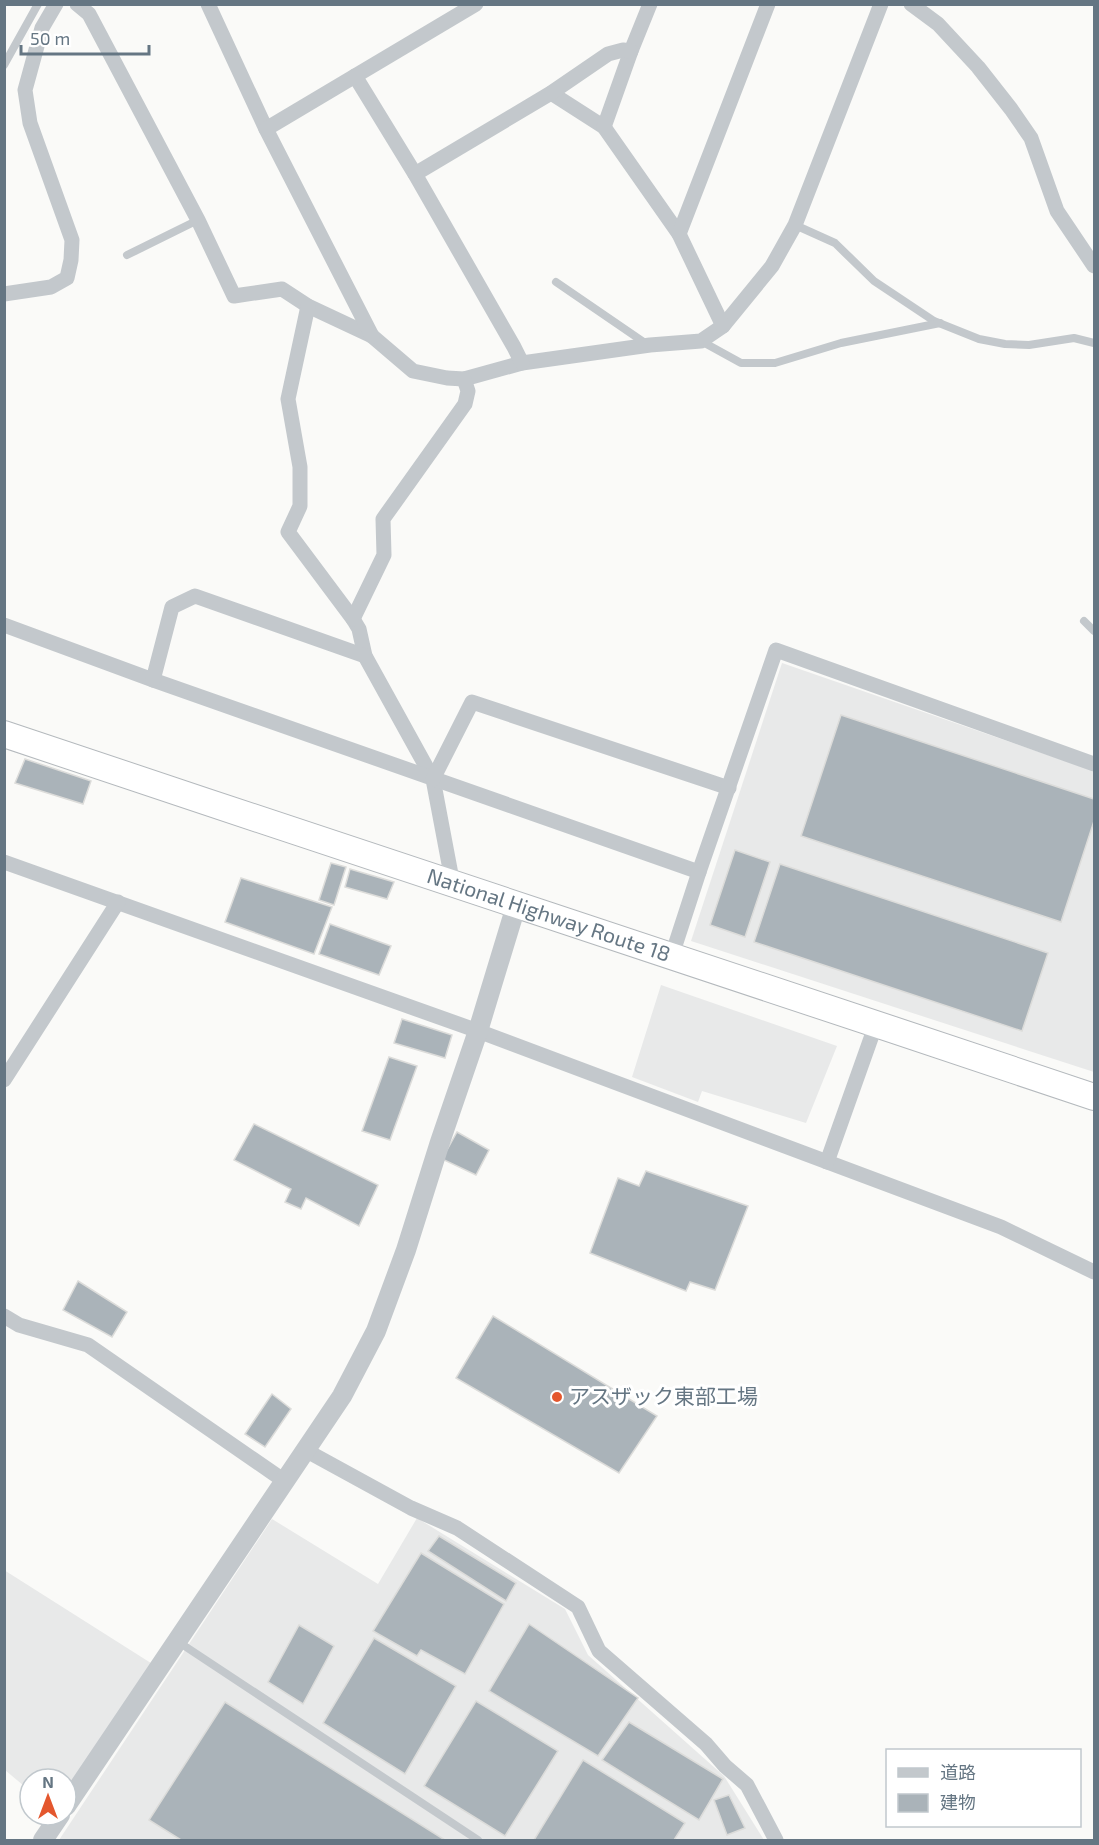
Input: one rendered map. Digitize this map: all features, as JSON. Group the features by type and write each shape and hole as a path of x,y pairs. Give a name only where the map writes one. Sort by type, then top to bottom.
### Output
{"highway":[{"name":"National Highway Route 18","path":"4,734 1095,1097"}],"street":[{"path":"4,294 51,287 67,278 71,260 72,240 30,123 25,90 42,28 56,4"},
{"path":"77,4 89,14 198,220 234,296 282,289 309,306 372,336 413,370 447,378 464,379 522,363 650,345 701,341 723,326 772,266 795,225 881,4"},
{"path":"208,4 266,129 372,336"},
{"path":"266,129 476,4"},
{"path":"604,127 650,4"},
{"path":"679,234 768,4"},
{"path":"910,4 938,24 978,67 1017,118 1031,138 1057,211 1095,266"},
{"path":"415,174 551,93 608,54 623,50 631,51"},
{"path":"356,76 415,174 522,363"},
{"path":"551,93 604,127 679,234 723,326"},
{"path":"309,306 288,399 300,467 300,506 288,532 359,629 365,656 433,779 453,885"},
{"path":"353,619 384,555 383,519 465,404 468,391 464,379"},
{"path":"153,680 172,607 195,596 365,656"},
{"path":"4,625 153,680 699,872"},
{"path":"672,955 776,650 1095,764"},
{"path":"433,779 472,702 729,788"},
{"path":"4,862 478,1031 1001,1227 1095,1272"},
{"path":"4,1080 118,902"},
{"path":"78,1788 283,1480 342,1396 376,1331 406,1250 478,1031 516,906"},
{"path":"827,1162 876,1024"},
{"path":"4,1316 19,1325 88,1345 283,1480"},
{"path":"305,1450 411,1508 457,1528 578,1607 599,1651 706,1744 725,1766 747,1785 776,1840"},
{"path":"43,1840 52,1827"}],"lane":[{"path":"4,64 38,4"},
{"path":"127,255 198,220"},
{"path":"795,225 835,243 874,281 940,323 979,339 1005,344 1029,345 1074,338 1095,343"},
{"path":"556,282 650,345"},
{"path":"701,341 741,363 775,363 841,344 940,323"},
{"path":"1084,621 1095,631"},
{"path":"177,1641 478,1840"}],"shaded area":[{"path":"782,663 1094,771 1094,1072 691,941"},
{"path":"661,985 837,1046 806,1123 702,1091 698,1102 632,1077"},
{"path":"417,1518 565,1609 588,1655 724,1776 764,1840 59,1840 68,1827 78,1827 78,1811 272,1519 378,1584"},
{"path":"4,1570 154,1665 78,1776 78,1767 18,1767 18,1781 5,1770"}],"building":[{"path":"841,715 1094,799 1094,821 1061,922 801,836"},
{"path":"25,759 91,781 83,804 15,783"},
{"path":"735,850 770,862 745,937 710,925"},
{"path":"331,863 346,867 334,905 319,900"},
{"path":"780,864 1048,953 1022,1031 754,942"},
{"path":"350,869 394,882 387,899 345,887"},
{"path":"241,878 332,907 314,954 225,922"},
{"path":"330,924 391,946 379,975 319,954"},
{"path":"402,1019 452,1035 445,1058 394,1043"},
{"path":"389,1057 417,1066 390,1140 362,1131"},
{"path":"254,1124 378,1185 359,1226 306,1198 301,1209 285,1202 291,1189 234,1160"},
{"path":"457,1132 489,1150 476,1175 442,1159"},
{"path":"646,1171 748,1206 715,1290 690,1282 686,1291 590,1253 618,1178 639,1186"},
{"path":"78,1281 127,1312 112,1337 63,1310"},
{"name":"アスザック東部工場","path":"493,1316 657,1416 619,1473 456,1378"},
{"path":"272,1394 291,1409 265,1447 245,1434"},
{"path":"439,1536 516,1583 506,1601 428,1551"},
{"path":"421,1553 504,1604 465,1674 421,1650 417,1656 373,1631"},
{"path":"529,1624 638,1698 598,1756 489,1691"},
{"path":"299,1625 334,1646 303,1704 268,1682"},
{"path":"374,1638 456,1686 405,1774 323,1723"},
{"path":"476,1701 558,1751 505,1836 424,1786"},
{"path":"225,1702 445,1840 181,1840 149,1820"},
{"path":"629,1722 723,1779 699,1820 602,1760"},
{"path":"583,1760 685,1823 674,1840 534,1840"},
{"path":"729,1795 745,1828 727,1835 714,1800"}],"place":[{"name":"アスザック東部工場","path":"557,1397"}]}
